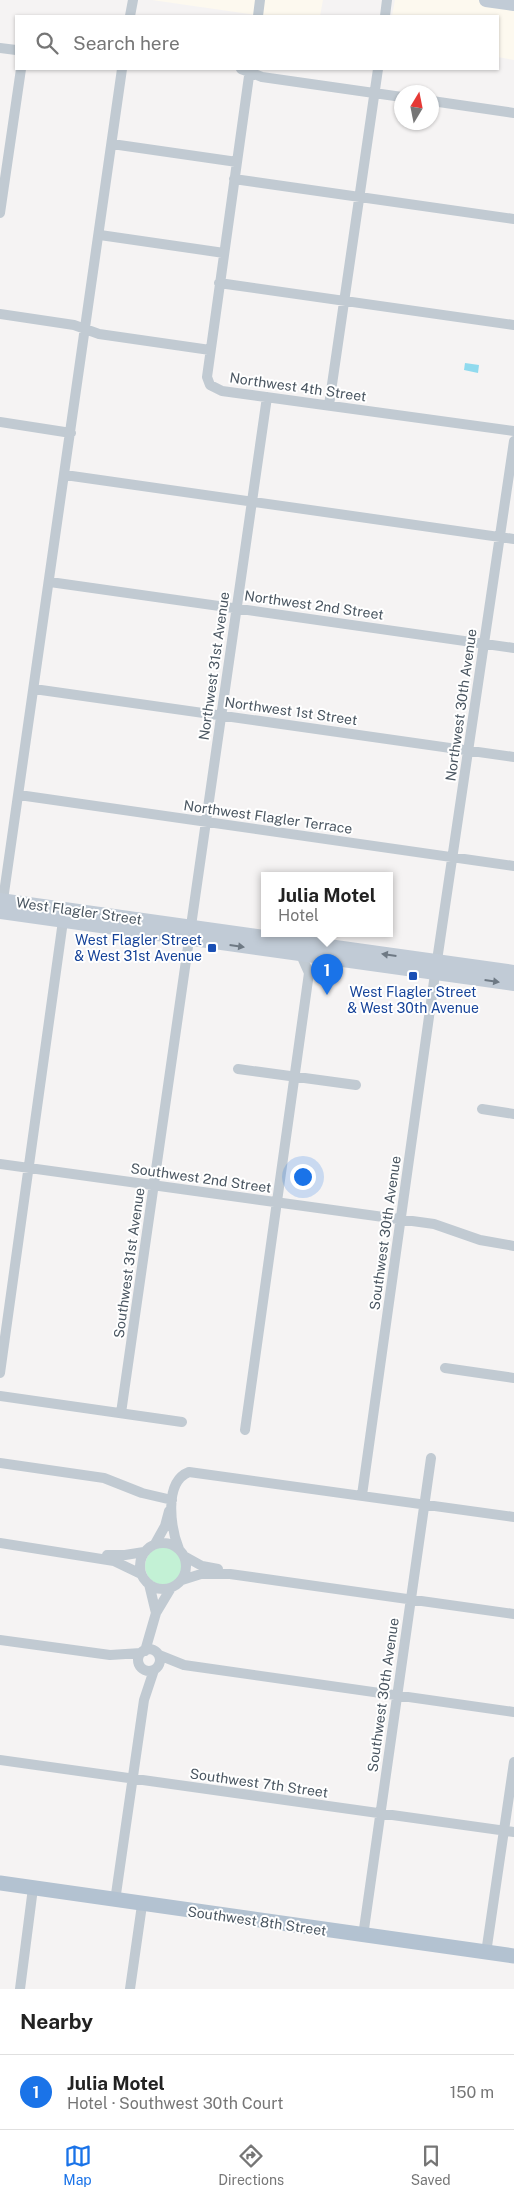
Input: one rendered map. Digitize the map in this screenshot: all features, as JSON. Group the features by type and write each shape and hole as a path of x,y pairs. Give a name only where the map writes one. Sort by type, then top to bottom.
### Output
{"main road":[{"path":"487,0 514,4"},
{"name":"West Flagler Street","path":"4,906 63,921 189,933 301,955 436,968 514,972"},
{"name":"West Flagler Street","path":"4,906 436,968 514,984"},
{"name":"Southwest 8th Street","path":"0,1884 514,1956"}],"street":[{"path":"130,15 133,0"},
{"path":"258,15 260,0"},
{"path":"385,15 387,0"},
{"path":"0,48 15,50"},
{"path":"0,213 21,70"},
{"path":"4,906 122,70"},
{"path":"0,314 74,324 99,334 210,350 237,162 247,70 262,77 394,96"},
{"path":"329,405 378,70"},
{"path":"439,103 514,113"},
{"path":"112,144 237,162"},
{"path":"234,179 514,219"},
{"path":"100,235 224,253"},
{"path":"220,283 514,325"},
{"name":"Northwest 4th Street","path":"210,350 207,377 212,388 222,391 514,430"},
{"name":"Northwest 31st Avenue","path":"189,933 267,397"},
{"path":"0,422 71,433"},
{"name":"Northwest 30th Avenue","path":"436,968 514,441"},
{"path":"65,475 514,539"},
{"name":"Northwest 2nd Street","path":"50,582 514,648"},
{"name":"Northwest 1st Street","path":"34,689 514,756"},
{"name":"Northwest Flagler Terrace","path":"19,796 514,866"},
{"path":"0,1373 63,921"},
{"name":"Southwest 31st Avenue","path":"121,1413 189,933"},
{"path":"301,955 309,973"},
{"path":"245,1430 309,973 319,957"},
{"name":"Southwest 30th Avenue","path":"362,1495 436,968"},
{"path":"238,1069 356,1085"},
{"path":"482,1109 514,1114"},
{"name":"Southwest 2nd Street","path":"0,1164 444,1226 477,1239 514,1246"},
{"path":"445,1368 514,1378"},
{"path":"0,1396 182,1422"},
{"name":"Southwest 30th Avenue","path":"363,1936 431,1458"},
{"path":"0,1464 104,1478 172,1504"},
{"path":"182,1580 186,1567 174,1535 172,1504 174,1486 179,1477 194,1472 514,1517"},
{"path":"155,1544 172,1504"},
{"path":"81,1554 91,1553 120,1556 144,1552 155,1544 166,1542 202,1566 223,1570 230,1574"},
{"path":"0,1543 81,1554 119,1562 141,1574 149,1584 158,1589 171,1588"},
{"path":"141,1574 139,1562 144,1552"},
{"path":"115,1900 144,1700 141,1666 143,1652 154,1626 156,1613 171,1588 182,1580 201,1574 230,1574 514,1614"},
{"path":"149,1584 156,1613"},
{"path":"144,1700 160,1661 154,1626"},
{"path":"0,1640 110,1655 156,1669 184,1665"},
{"path":"110,1655 143,1652 158,1654 184,1665 514,1712"},
{"name":"Southwest 7th Street","path":"0,1760 509,1832"},
{"path":"486,1952 509,1832 514,1762"},
{"path":"20,1989 33,1888"},
{"path":"130,1989 142,1905"}],"shaded area":[{"path":"152,0 323,0 320,15 256,15"},
{"path":"395,0 514,0 514,60 499,57 499,15 392,15"}],"green space":[{"path":"164,1547 171,1548 177,1553 182,1559 182,1573 177,1579 171,1584 164,1585 157,1584 151,1579 146,1573 145,1566 146,1559 151,1553 157,1548"}],"water":[{"path":"465,363 479,365 478,373 464,370"}],"place":[{"name":"West Flagler Street & West 31st Avenue","path":"212,948"},
{"name":"West Flagler Street & West 30th Avenue","path":"413,976"},
{"name":"Julia Motel","path":"327,995"}]}
